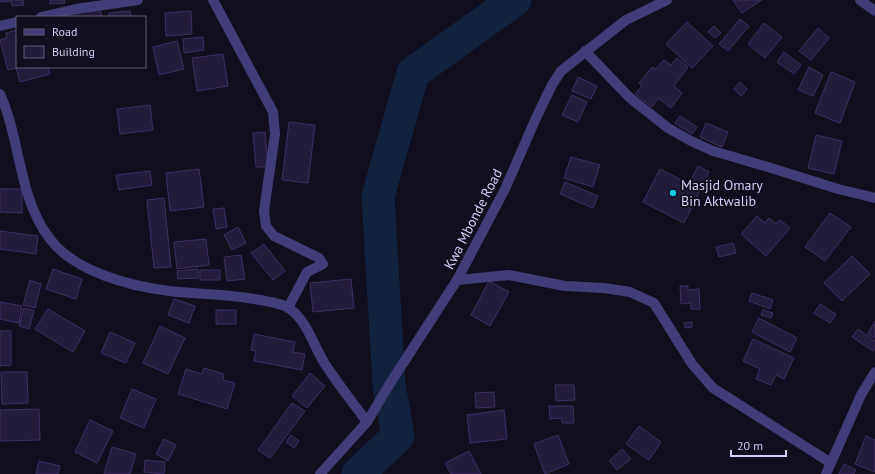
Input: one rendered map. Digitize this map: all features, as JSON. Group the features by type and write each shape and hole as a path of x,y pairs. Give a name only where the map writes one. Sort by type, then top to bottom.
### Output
{"street":[{"path":"45,16 76,9 138,0"},
{"path":"213,0 273,112 275,134 264,211 266,226 274,236 319,258 323,264 307,272 288,308"},
{"name":"Kwa Mbonde Road","path":"320,474 368,422 389,385 457,280 506,189 536,118 552,85 561,71 626,20 667,0"},
{"path":"860,0 875,11"},
{"path":"0,26 16,22"},
{"path":"585,51 630,98 668,128 691,141 713,151 838,189 875,198"},
{"path":"0,94 14,132 26,188 36,217 50,240 70,258 96,272 124,282 169,291 236,296 268,301 288,308 303,322 324,363 368,422"},
{"path":"457,280 509,275 564,286 604,288 630,292 654,303 692,364 713,388 831,463"},
{"path":"826,474 861,394 875,372"}],"building":[{"path":"0,0 23,0 24,5 12,6 11,1 0,2"},
{"path":"50,0 64,0 65,3 50,4"},
{"path":"733,0 762,0 742,13"},
{"path":"100,9 102,16 57,16"},
{"path":"130,11 131,16 109,16 109,13"},
{"path":"191,11 192,34 166,36 165,13"},
{"path":"740,19 749,26 728,51 719,44"},
{"path":"687,22 713,46 692,68 666,44"},
{"path":"764,23 782,37 765,58 748,44"},
{"path":"714,26 721,33 715,38 708,32"},
{"path":"818,28 829,38 811,60 799,51"},
{"path":"16,30 16,68 8,70 0,40 7,38 6,33"},
{"path":"203,37 204,50 184,53 183,39"},
{"path":"177,41 184,69 159,75 153,47"},
{"path":"784,52 801,65 794,74 777,62"},
{"path":"223,54 228,86 197,91 192,58"},
{"path":"677,58 688,67 674,86 682,93 671,108 658,98 652,107 635,94 642,86 639,83 652,67 656,69 664,60 671,65"},
{"path":"809,67 823,75 813,96 798,90"},
{"path":"16,68 48,68 50,74 20,82"},
{"path":"831,72 855,82 840,123 815,113"},
{"path":"578,77 597,86 591,99 572,91"},
{"path":"740,82 747,89 741,96 734,89"},
{"path":"572,95 587,102 578,122 562,115"},
{"path":"150,105 153,130 120,134 117,109"},
{"path":"680,116 697,127 692,134 675,123"},
{"path":"289,122 315,125 308,183 282,180"},
{"path":"706,123 728,132 722,147 700,137"},
{"path":"265,132 268,167 256,167 253,133"},
{"path":"816,135 842,141 834,174 808,168"},
{"path":"571,157 600,165 593,187 564,178"},
{"name":"Masjid Omary Bin Aktwalib","path":"698,166 709,172 684,223 643,202 660,169 689,184"},
{"path":"199,169 204,207 170,211 166,173"},
{"path":"150,171 152,185 119,190 116,175"},
{"path":"565,182 598,196 593,208 560,194"},
{"path":"0,189 22,189 22,213 0,212"},
{"path":"164,198 171,267 154,268 147,200"},
{"path":"224,208 227,227 216,229 213,209"},
{"path":"830,213 851,227 825,261 805,247"},
{"path":"757,216 765,223 769,218 776,224 780,220 790,228 766,256 741,234"},
{"path":"238,227 246,243 232,250 224,235"},
{"path":"0,231 38,236 36,254 0,249"},
{"path":"206,239 209,265 177,269 174,242"},
{"path":"733,243 736,253 719,257 716,247"},
{"path":"264,244 285,271 273,280 251,253"},
{"path":"241,255 245,279 227,281 224,257"},
{"path":"852,256 870,274 842,301 824,283"},
{"path":"53,269 82,279 76,299 46,289"},
{"path":"198,269 198,278 178,279 177,271"},
{"path":"200,270 220,270 220,280 200,280"},
{"path":"351,279 354,308 313,312 310,283"},
{"path":"30,280 41,284 35,308 23,305"},
{"path":"489,281 509,292 490,326 471,315"},
{"path":"680,286 688,286 688,290 699,289 700,309 691,309 691,303 681,304"},
{"path":"752,293 773,300 770,309 749,301"},
{"path":"174,299 195,306 189,323 168,315"},
{"path":"0,302 22,306 19,323 0,319"},
{"path":"820,304 836,314 830,323 814,313"},
{"path":"24,308 34,311 29,329 19,326"},
{"path":"48,309 85,331 73,352 35,329"},
{"path":"216,310 236,310 236,324 216,324"},
{"path":"763,310 773,313 771,318 761,315"},
{"path":"759,318 797,338 790,352 752,332"},
{"path":"875,321 875,338 868,334"},
{"path":"692,322 692,327 685,328 684,323"},
{"path":"160,326 185,338 168,374 143,363"},
{"path":"858,329 875,341 875,348 873,351 852,337"},
{"path":"0,331 11,331 11,365 0,366"},
{"path":"110,332 135,343 126,363 101,353"},
{"path":"254,334 295,342 293,352 305,354 302,370 254,361 256,351 251,350"},
{"path":"753,339 794,358 784,379 776,375 771,385 756,379 760,369 743,361"},
{"path":"204,368 224,374 223,380 235,383 227,409 178,394 186,369 202,374"},
{"path":"1,372 27,372 28,403 2,404"},
{"path":"310,373 325,386 307,408 292,396"},
{"path":"555,385 574,385 575,400 556,401"},
{"path":"132,389 156,399 144,428 120,418"},
{"path":"494,392 495,407 476,408 475,393"},
{"path":"292,403 305,411 270,458 258,450"},
{"path":"549,406 573,406 574,423 562,423 562,418 550,419"},
{"path":"39,409 40,440 0,441 0,410"},
{"path":"504,410 507,439 470,443 467,415"},
{"path":"90,420 113,431 97,463 75,452"},
{"path":"639,426 661,442 649,460 626,444"},
{"path":"291,435 299,441 294,448 286,442"},
{"path":"558,435 569,464 545,474 534,444"},
{"path":"866,436 875,440 875,472 855,464"},
{"path":"164,439 176,445 168,461 156,454"},
{"path":"112,447 136,454 130,474 104,474"},
{"path":"622,449 631,459 617,470 609,461"},
{"path":"469,451 481,474 451,474 445,463"},
{"path":"145,460 165,462 164,474 144,472"},
{"path":"39,461 60,466 58,474 36,474"},
{"path":"844,464 856,470 854,474 839,474"}],"waterway":[{"path":"358,474 398,436 389,385 378,196 413,73 515,0"}],"place":[{"name":"Masjid Omary Bin Aktwalib","path":"673,193"}]}
